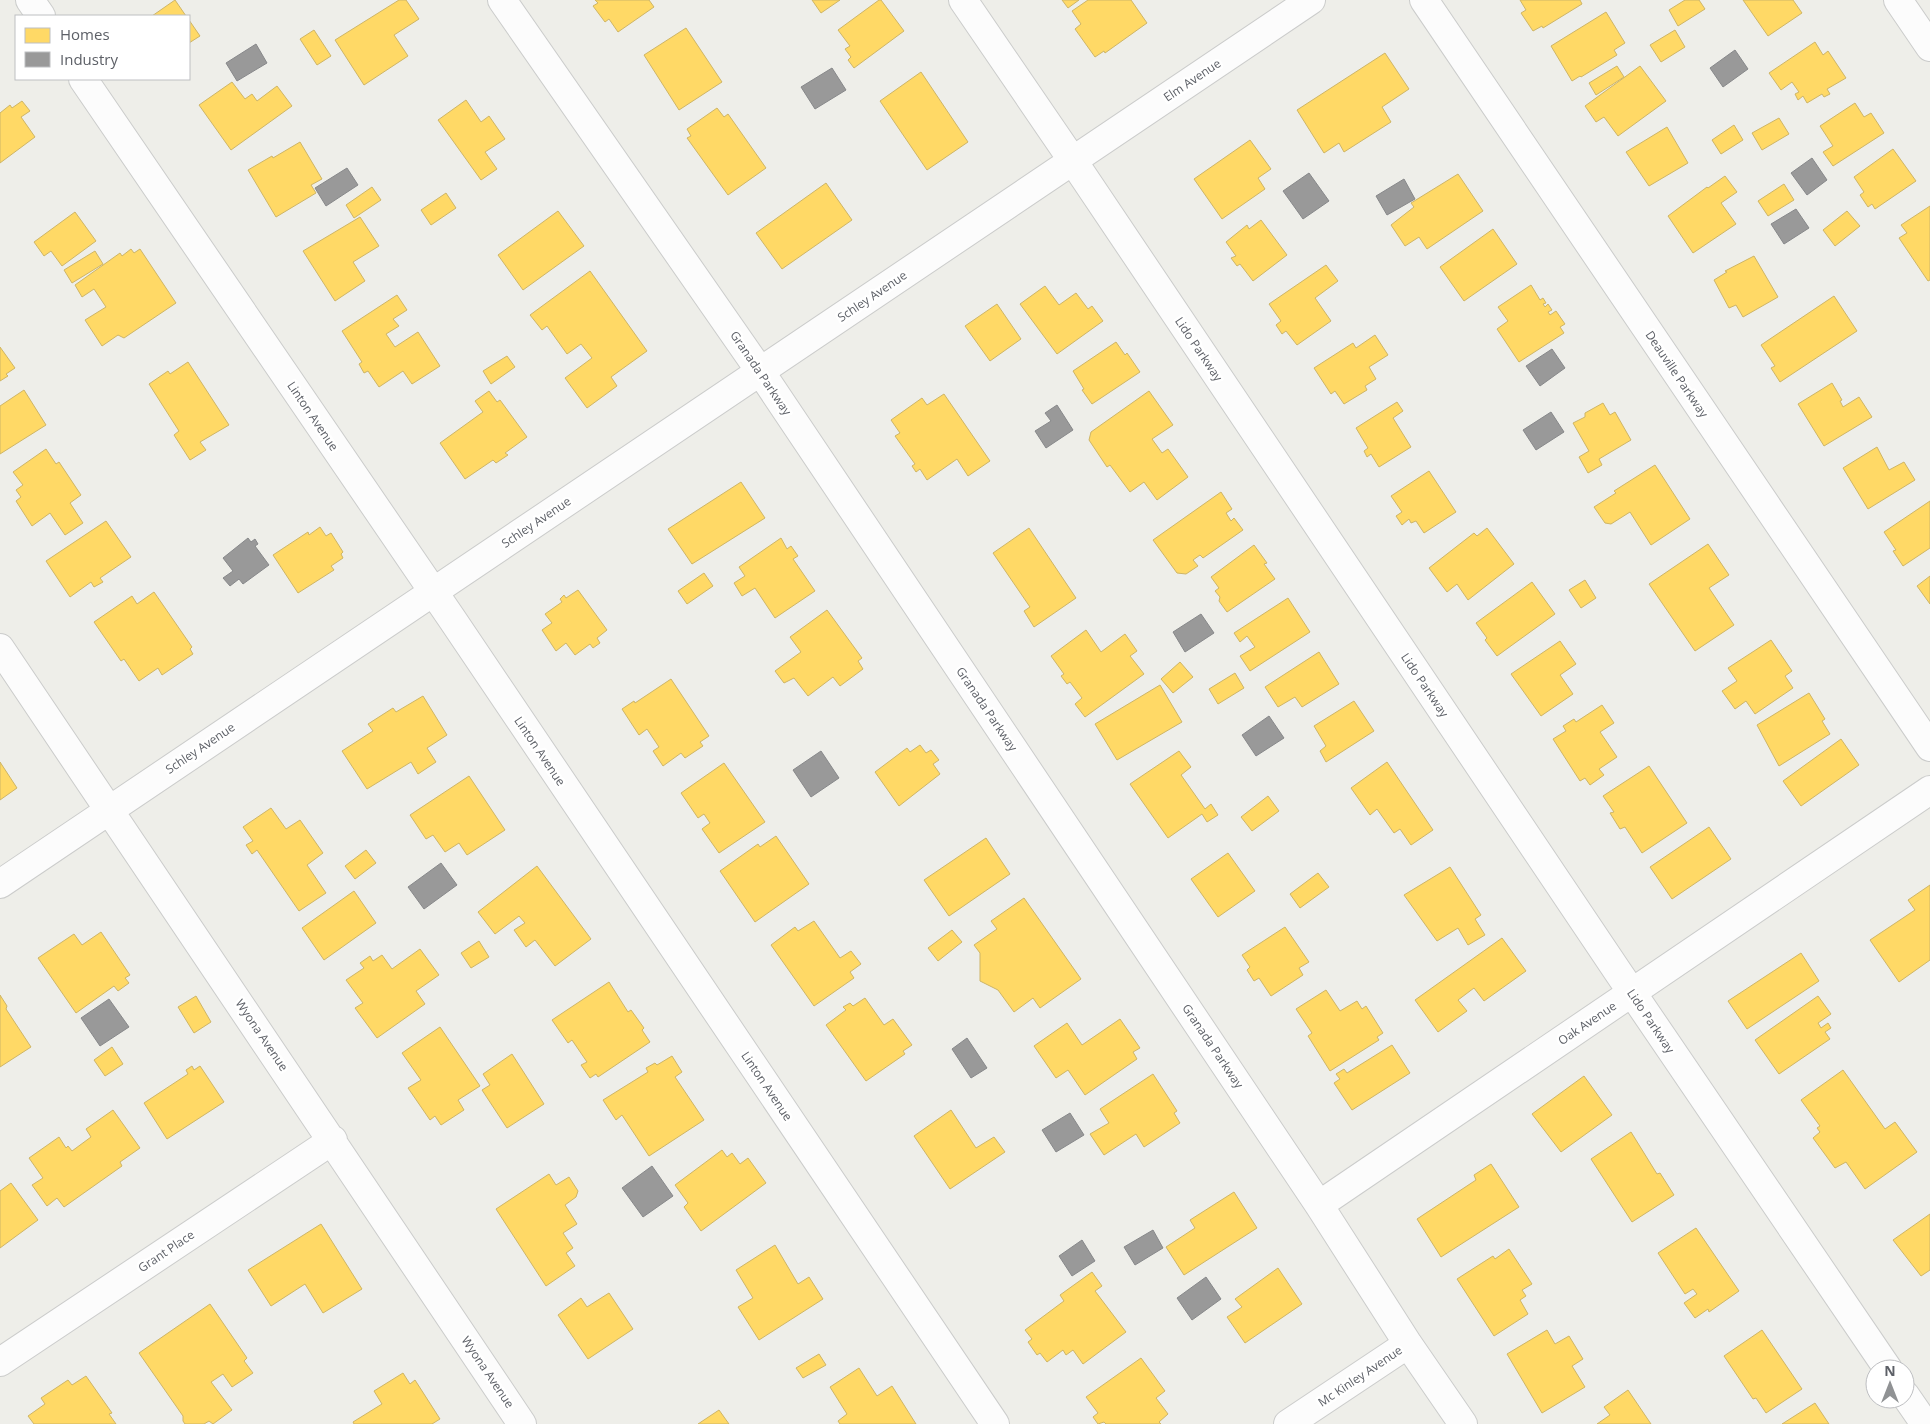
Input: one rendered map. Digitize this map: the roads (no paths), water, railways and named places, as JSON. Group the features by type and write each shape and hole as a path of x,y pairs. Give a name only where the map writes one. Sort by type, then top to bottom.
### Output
{"street":[{"path":"30,0 40,15"},
{"name":"Granada Parkway","path":"502,0 760,371 1319,1204 1408,1344 1463,1424"},
{"name":"Lido Parkway","path":"963,0 1881,1359"},
{"name":"Elm Avenue","path":"1073,161 1311,0"},
{"name":"Deauville Parkway","path":"1424,0 1930,747"},
{"path":"1898,0 1930,47"},
{"name":"Linton Avenue","path":"84,80 433,592 995,1424"},
{"name":"Schley Avenue","path":"0,884 1073,161"},
{"name":"Wyona Avenue","path":"0,648 333,1140 522,1424"},
{"name":"Oak Avenue","path":"1319,1204 1930,790"},
{"name":"Grant Place","path":"0,1362 333,1140"},
{"name":"Mc Kinley Avenue","path":"1288,1424 1408,1344"},
{"path":"1915,1409 1925,1424"}]}
